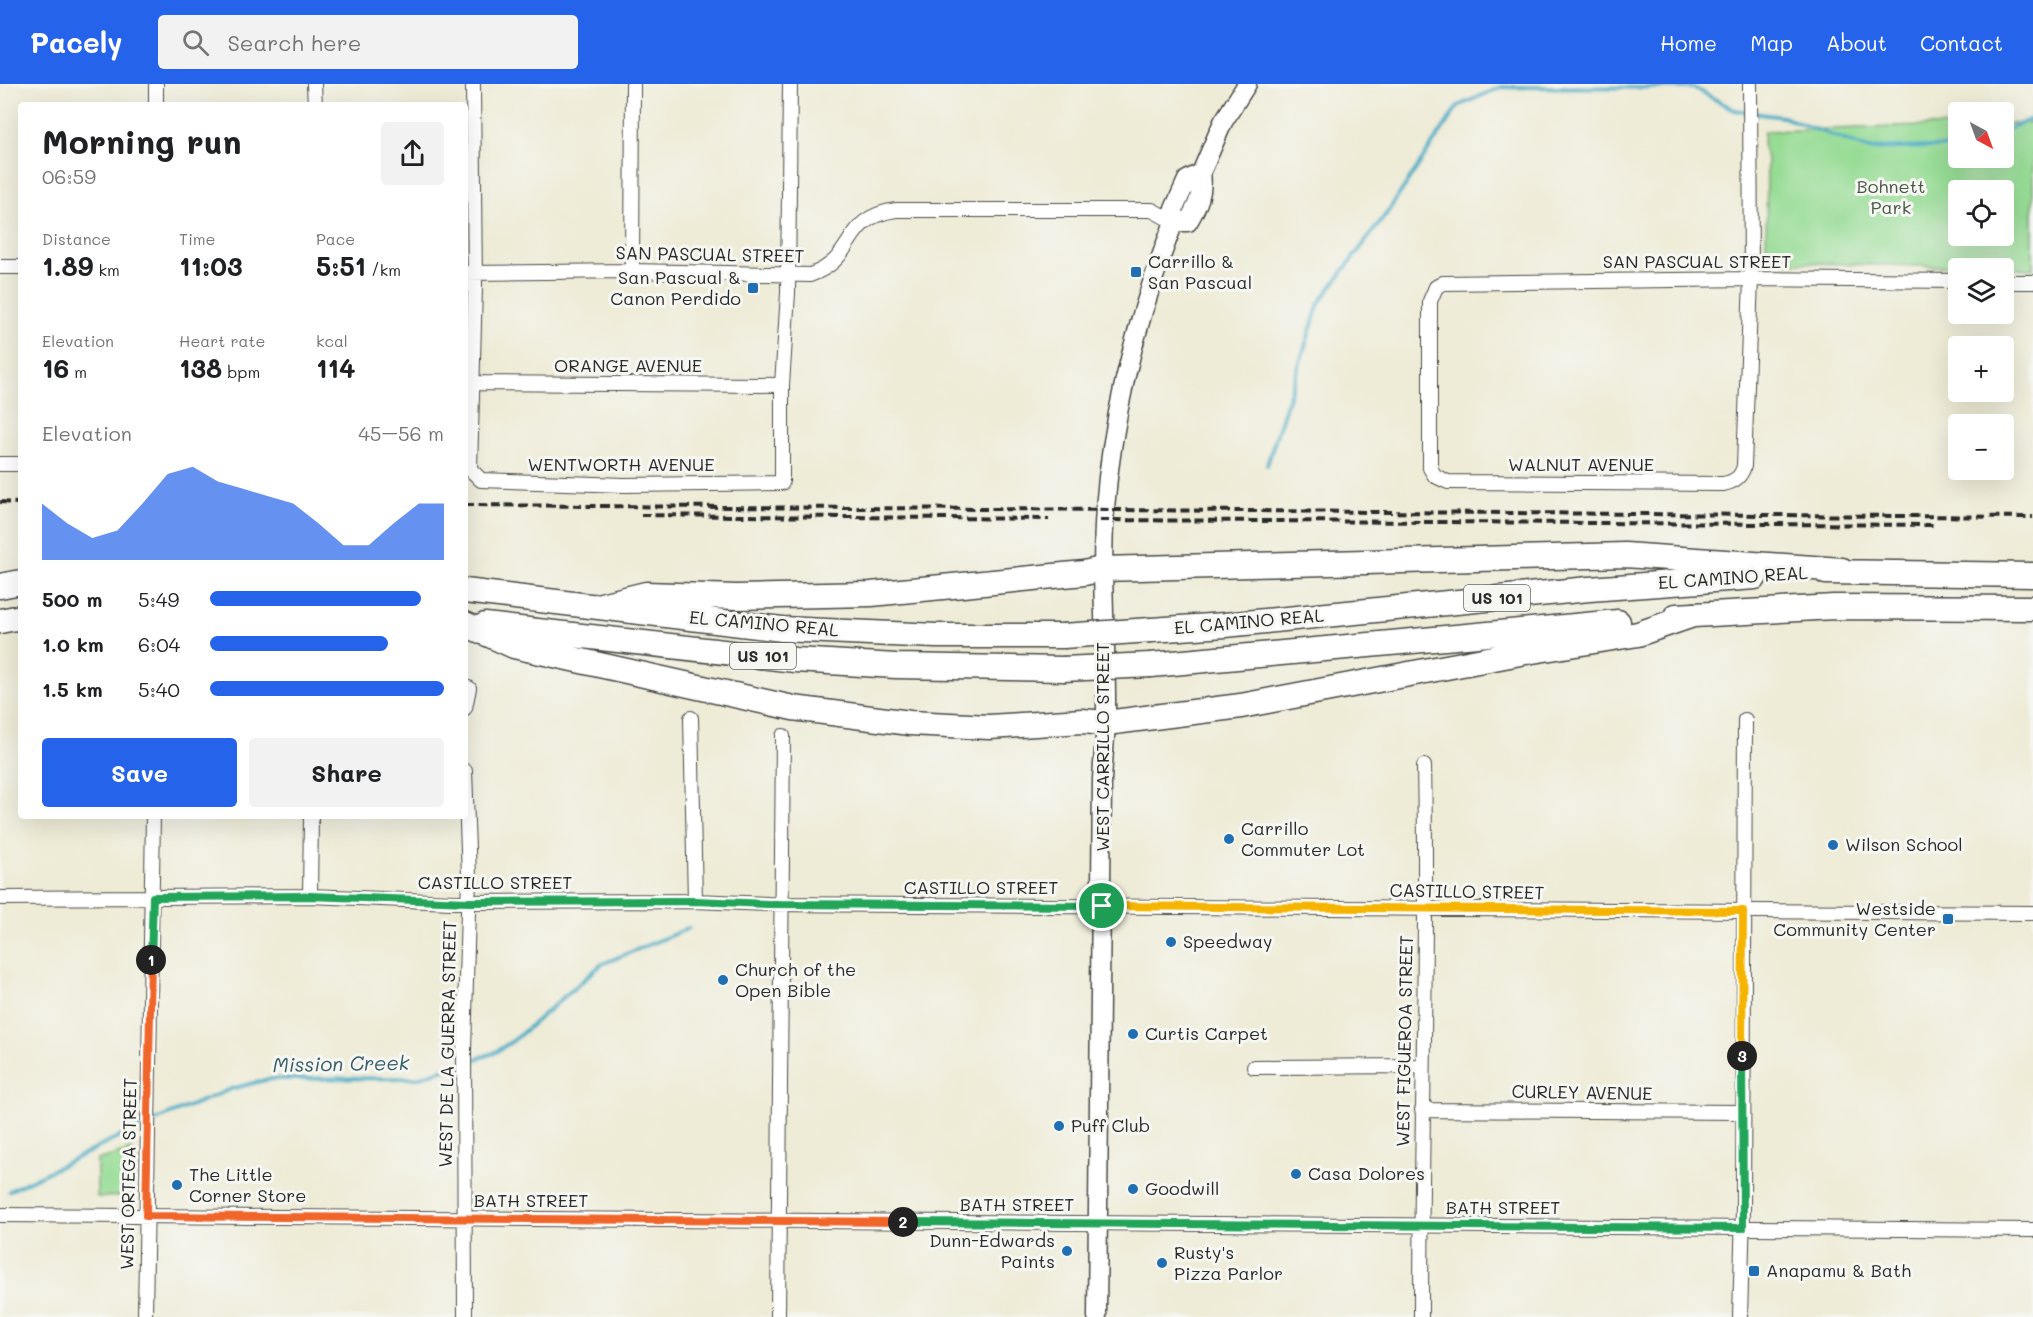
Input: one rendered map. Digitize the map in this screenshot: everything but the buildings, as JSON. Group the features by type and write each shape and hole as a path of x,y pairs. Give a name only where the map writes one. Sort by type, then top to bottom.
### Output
{"highway":[{"path":"597,606 646,594 737,597 870,594 1084,573 1102,569 1624,555 1842,570"},
{"name":"EL CAMINO REAL","path":"468,591 782,629 936,636 1063,636 1225,626 1589,589 1842,570 2033,575"},
{"path":"0,586 18,583"},
{"name":"EL CAMINO REAL","path":"468,623 795,660 896,666 1063,669 1151,665 1692,615 1834,607 2033,608"},
{"path":"468,624 514,646 755,700 832,714 949,726 1106,723 1307,695 1520,653 1638,634 1692,615"},
{"path":"0,621 18,618"}],"main road":[{"path":"1174,222 1188,222 1196,207 1204,188 1201,173 1223,122 1246,84"},
{"name":"WEST CARRILLO STREET","path":"1097,1317 1102,780 1106,723 1102,569 1105,508 1118,411 1146,299 1174,222"}],"street":[{"path":"156,84 156,102"},
{"path":"314,84 315,102"},
{"path":"468,455 473,383 469,274 473,84"},
{"path":"632,271 633,84"},
{"path":"782,385 788,274 790,84"},
{"path":"1750,85 1751,279"},
{"name":"SAN PASCUAL STREET","path":"469,274 632,271 810,275 831,266 841,256 861,224 874,215 896,210 1152,210 1174,222"},
{"path":"0,267 18,267"},
{"name":"SAN PASCUAL STREET","path":"1440,479 1430,468 1430,301 1436,287 1443,283 1751,279 1948,281"},
{"name":"WALNUT AVENUE","path":"1440,479 1448,482 1723,484 1737,479 1744,466 1751,279"},
{"path":"2014,282 2033,282"},
{"name":"ORANGE AVENUE","path":"473,383 782,385"},
{"name":"WENTWORTH AVENUE","path":"468,470 481,480 545,484 782,483 782,385"},
{"path":"0,464 18,464"},
{"path":"468,693 469,688"},
{"path":"692,718 695,901"},
{"path":"1740,1317 1743,1228 1745,720"},
{"path":"778,1317 783,736"},
{"name":"WEST FIGUEROA STREET","path":"1421,1317 1422,1066 1426,909 1424,766"},
{"name":"WEST ORTEGA STREET","path":"145,1317 153,819"},
{"path":"310,896 311,819"},
{"name":"WEST DE LA GUERRA STREET","path":"465,1317 464,1050 468,902 466,819"},
{"name":"CASTILLO STREET","path":"0,898 310,896 468,902 695,901 783,904 2033,913"},
{"path":"1254,1067 1422,1066"},
{"name":"CURLEY AVENUE","path":"1422,1110 1742,1112"},
{"name":"BATH STREET","path":"0,1215 2033,1230"}],"green space":[{"name":"Bohnett Park","path":"2033,123 2033,269 2014,268 2014,258 1948,258 1948,267 1772,262 1766,258 1767,159 1763,146 1764,131 1948,125 1948,168 2014,168 2014,124"},
{"path":"131,1150 132,1196 97,1197 97,1160"}],"waterway":[{"path":"1267,465 1319,303 1387,213 1458,106 1501,87 1694,88 1735,110 1746,112"},
{"path":"1753,113 1783,117 1869,149 1948,146"},
{"path":"2014,127 2033,118"},
{"name":"Mission Creek","path":"467,1062 494,1053 514,1040 602,964 689,928"},
{"name":"Mission Creek","path":"151,1122 231,1089 269,1079 417,1078 460,1064"},
{"name":"Mission Creek","path":"9,1191 144,1125"}],"railway":[{"path":"0,502 18,503"},
{"path":"468,505 2033,517"},
{"path":"641,515 1049,519"},
{"path":"1100,520 1934,525"}],"place":[{"name":"Carrillo & San Pascual","path":"1136,272"},
{"name":"San Pascual & Canon Perdido","path":"753,288"},
{"name":"Carrillo Commuter Lot","path":"1229,839"},
{"name":"Wilson School","path":"1833,845"},
{"name":"Westside Community Center","path":"1948,919"},
{"name":"Speedway","path":"1171,942"},
{"name":"Church of the Open Bible","path":"723,980"},
{"name":"Curtis Carpet","path":"1133,1034"},
{"name":"Puff Club","path":"1059,1126"},
{"name":"Casa Dolores","path":"1296,1174"},
{"name":"The Little Corner Store","path":"177,1185"},
{"name":"Goodwill","path":"1133,1189"},
{"name":"Dunn-Edwards Paints","path":"1067,1251"},
{"name":"Rusty's Pizza Parlor","path":"1162,1263"},
{"name":"Anapamu & Bath","path":"1754,1271"}],"route":[{"path":"310,896 468,902 695,901 749,904 1102,906 1743,911 1743,1228 146,1216 153,897 310,896"}]}
